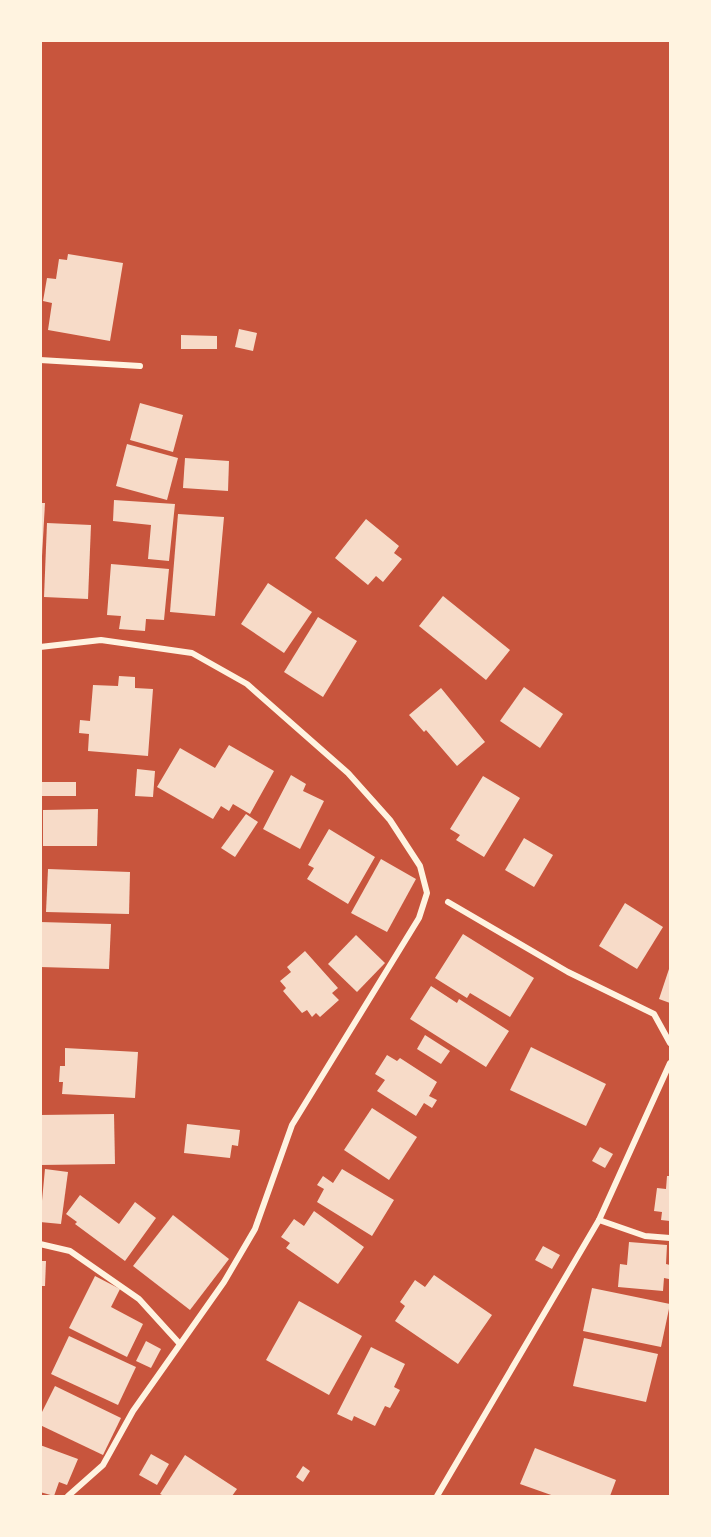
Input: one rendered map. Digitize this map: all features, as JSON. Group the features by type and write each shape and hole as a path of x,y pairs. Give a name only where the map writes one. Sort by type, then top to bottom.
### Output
{"street":[{"path":"40,360 140,366"},
{"path":"40,647 101,640 192,653 247,684 348,773 390,820 420,866 427,893 419,918 292,1125 255,1229 224,1282 133,1412 103,1465 68,1497"},
{"path":"448,902 568,972 654,1014 670,1043"},
{"path":"437,1497 599,1220 670,1063"},
{"path":"599,1220 645,1236 670,1238"},
{"path":"40,1244 70,1251 130,1293 180,1343"}],"building":[{"path":"68,254 123,263 110,341 48,330 52,303 43,301 47,278 56,279 59,259 67,260"},
{"path":"239,329 257,333 253,351 235,347"},
{"path":"181,335 217,336 217,349 181,349"},
{"path":"140,403 183,415 173,452 130,440"},
{"path":"127,444 178,458 167,500 116,486"},
{"path":"185,458 229,461 228,491 183,488"},
{"path":"114,500 175,504 169,561 148,559 151,525 113,521"},
{"path":"40,503 45,503 42,556 40,556"},
{"path":"178,514 224,517 215,616 170,612"},
{"path":"366,519 399,546 394,553 402,559 383,582 376,576 368,585 335,558"},
{"path":"47,523 91,525 88,599 44,597"},
{"path":"111,564 169,569 164,620 146,619 145,631 119,629 121,616 107,615"},
{"path":"268,583 312,612 284,653 241,624"},
{"path":"443,596 510,650 486,680 419,626"},
{"path":"318,617 357,641 323,697 284,672"},
{"path":"119,676 135,677 135,688 153,689 148,756 88,751 89,734 79,733 80,720 90,721 93,685 118,686"},
{"path":"524,687 563,714 540,748 500,721"},
{"path":"441,688 485,742 457,766 426,730 424,732 409,715"},
{"path":"229,745 274,771 250,814 233,804 229,811 221,806 213,819 157,787 180,748 215,768"},
{"path":"137,769 155,771 153,797 135,796"},
{"path":"291,775 306,784 303,791 324,801 300,849 263,829"},
{"path":"483,776 520,798 484,857 456,840 460,835 450,829"},
{"path":"40,782 76,782 76,796 40,796"},
{"path":"98,809 97,846 43,846 43,810"},
{"path":"246,814 258,822 235,857 221,848"},
{"path":"329,829 375,857 348,904 307,879 314,868 308,865"},
{"path":"524,838 553,855 534,887 505,870"},
{"path":"381,859 416,879 387,932 351,913"},
{"path":"48,869 130,872 129,914 46,912"},
{"path":"625,903 663,927 637,969 599,946"},
{"path":"40,922 111,924 109,969 40,967"},
{"path":"463,934 534,978 510,1017 470,993 467,998 435,978"},
{"path":"356,935 385,963 357,992 328,964"},
{"path":"305,951 338,988 332,993 339,1000 320,1017 316,1013 312,1017 307,1010 302,1013 283,991 286,988 280,981 291,972 287,967"},
{"path":"670,966 670,1003 659,999"},
{"path":"431,986 457,1003 459,999 509,1031 486,1067 410,1019"},
{"path":"425,1035 450,1051 441,1064 417,1049"},
{"path":"531,1047 606,1084 586,1126 510,1090"},
{"path":"65,1048 138,1052 135,1098 62,1094 63,1082 59,1082 60,1066 65,1066"},
{"path":"387,1055 397,1061 400,1058 437,1082 429,1096 437,1100 432,1108 424,1103 416,1116 377,1091 385,1080 375,1074"},
{"path":"372,1108 417,1137 389,1180 344,1150"},
{"path":"114,1114 115,1164 40,1165 40,1115"},
{"path":"187,1124 240,1130 238,1146 232,1145 230,1158 184,1153"},
{"path":"600,1147 613,1154 605,1168 592,1161"},
{"path":"45,1169 68,1172 61,1224 40,1222"},
{"path":"342,1169 394,1200 372,1236 317,1202 324,1189 317,1185 323,1176 333,1183"},
{"path":"667,1176 670,1176 670,1221 661,1220 662,1212 654,1211 657,1188 666,1189"},
{"path":"80,1195 119,1224 135,1202 156,1218 125,1261 75,1224 77,1222 66,1214"},
{"path":"314,1211 364,1247 338,1284 286,1248 290,1243 281,1237 294,1219 304,1226"},
{"path":"173,1215 229,1259 190,1310 133,1266"},
{"path":"629,1242 667,1245 666,1264 670,1265 669,1279 664,1278 663,1291 618,1287 620,1264 627,1265"},
{"path":"543,1246 560,1255 552,1269 535,1260"},
{"path":"40,1261 46,1261 45,1286 40,1286"},
{"path":"434,1275 492,1315 458,1364 395,1321 405,1306 400,1302 415,1280 425,1287"},
{"path":"95,1276 120,1289 111,1307 143,1324 127,1357 69,1328"},
{"path":"592,1288 670,1304 661,1347 583,1331"},
{"path":"299,1301 362,1336 329,1395 266,1360"},
{"path":"69,1336 136,1367 118,1405 51,1374"},
{"path":"584,1338 658,1354 646,1402 573,1386"},
{"path":"146,1341 161,1349 151,1368 136,1361"},
{"path":"371,1347 405,1364 394,1387 400,1390 390,1408 385,1406 375,1426 354,1416 352,1421 337,1414"},
{"path":"55,1386 121,1418 103,1455 40,1425 40,1416"},
{"path":"40,1445 78,1459 67,1485 59,1482 54,1496 40,1492"},
{"path":"535,1448 616,1480 610,1496 554,1496 520,1484"},
{"path":"151,1454 169,1464 157,1485 139,1475"},
{"path":"185,1455 237,1489 232,1496 164,1496 160,1494"},
{"path":"303,1466 310,1471 303,1482 296,1477"}]}
